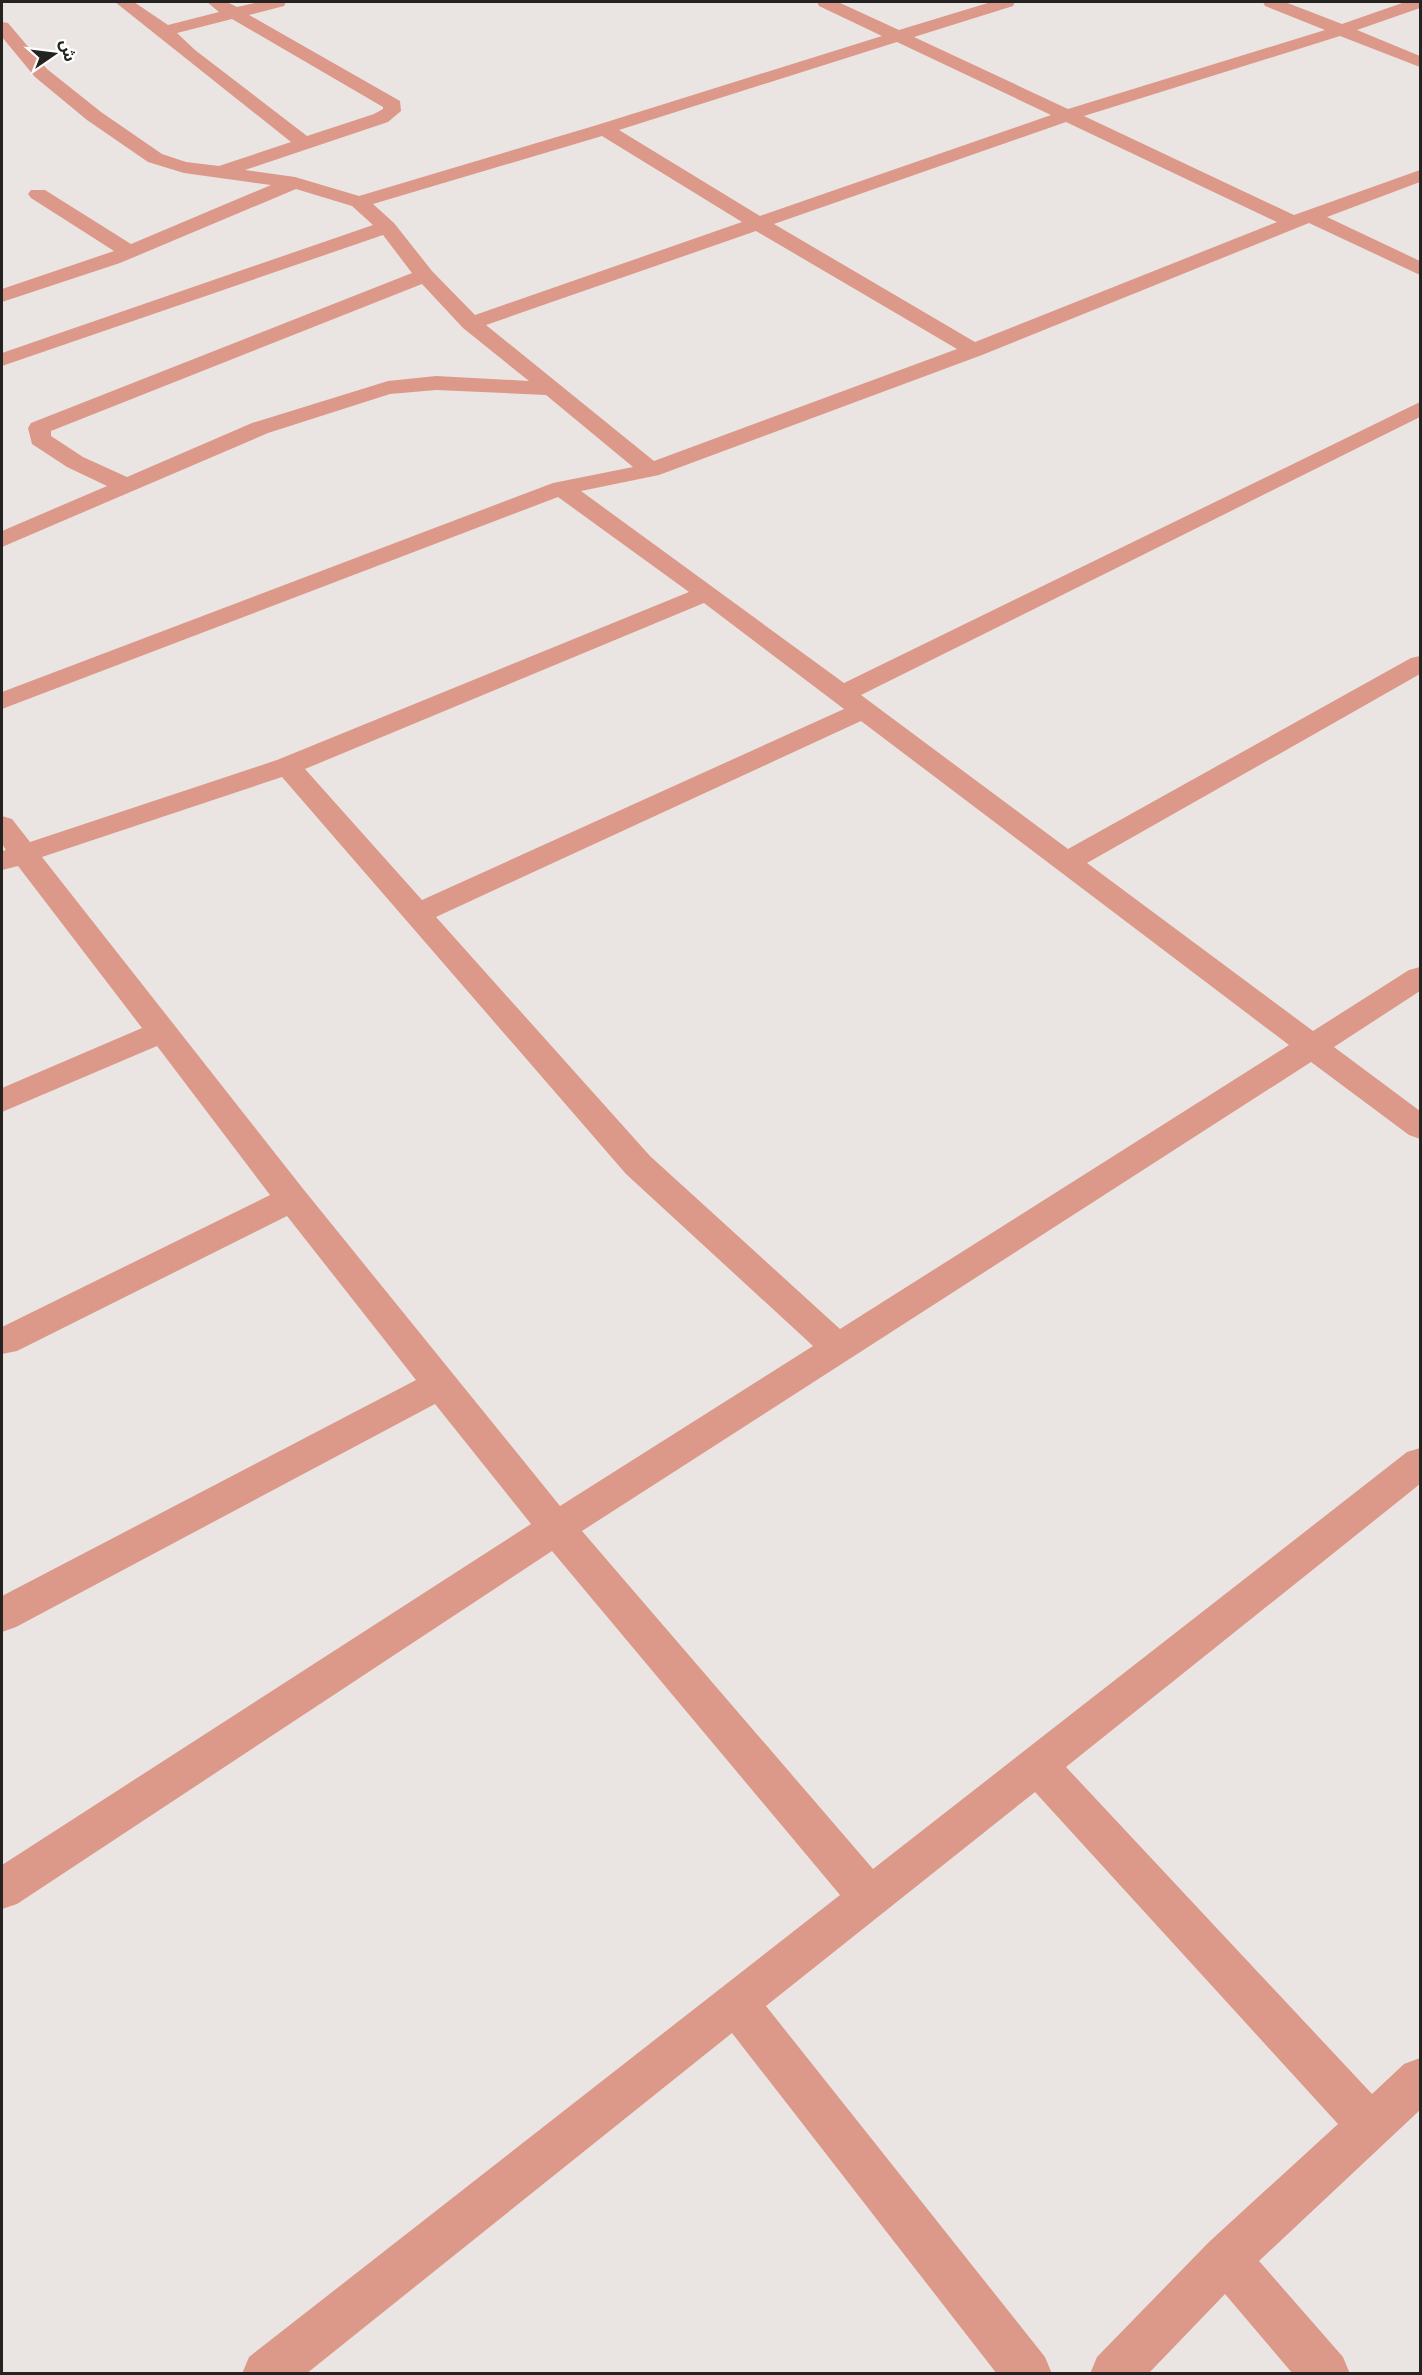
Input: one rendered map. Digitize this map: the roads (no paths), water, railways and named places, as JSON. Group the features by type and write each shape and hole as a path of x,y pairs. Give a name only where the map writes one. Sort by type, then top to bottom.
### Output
{"street":[{"path":"123,2 165,31 189,54 305,144"},
{"path":"215,2 393,105 392,111 381,118 218,173"},
{"path":"165,31 278,2"},
{"path":"825,2 1069,115 1303,220 1420,269"},
{"path":"359,202 604,129 896,35 1007,2"},
{"path":"1271,2 1420,63"},
{"path":"471,322 1069,115 1342,30 1420,2"},
{"path":"2,27 41,73 94,116 155,158 184,167 295,183 359,202 387,227 425,276 471,322 651,470"},
{"path":"2,57 26,53"},
{"path":"604,129 757,223 974,350"},
{"path":"2,701 561,488 651,470 974,350 1420,176"},
{"path":"2,296 30,288 128,251 295,183"},
{"path":"38,194 128,251"},
{"path":"2,360 387,227"},
{"path":"124,485 75,462 40,439 39,428 425,276"},
{"path":"2,540 124,485 260,428 388,388 436,382 550,389"},
{"path":"417,914 852,702 1420,410"},
{"path":"561,488 707,593 1420,1127"},
{"path":"13,857 287,766 707,593"},
{"path":"1066,863 1420,664"},
{"path":"287,766 638,1165 838,1348"},
{"path":"2,825 13,857 161,1032 556,1528 869,1897"},
{"path":"2,1889 556,1528 1420,976"},
{"path":"2,1101 161,1032"},
{"path":"5,1341 292,1199"},
{"path":"2,1615 440,1384"},
{"path":"266,2373 1420,1463"},
{"path":"1036,1765 1371,2126"},
{"path":"736,2003 1028,2373"},
{"path":"1114,2373 1226,2259 1420,2080"},
{"path":"1226,2259 1326,2373"}]}
